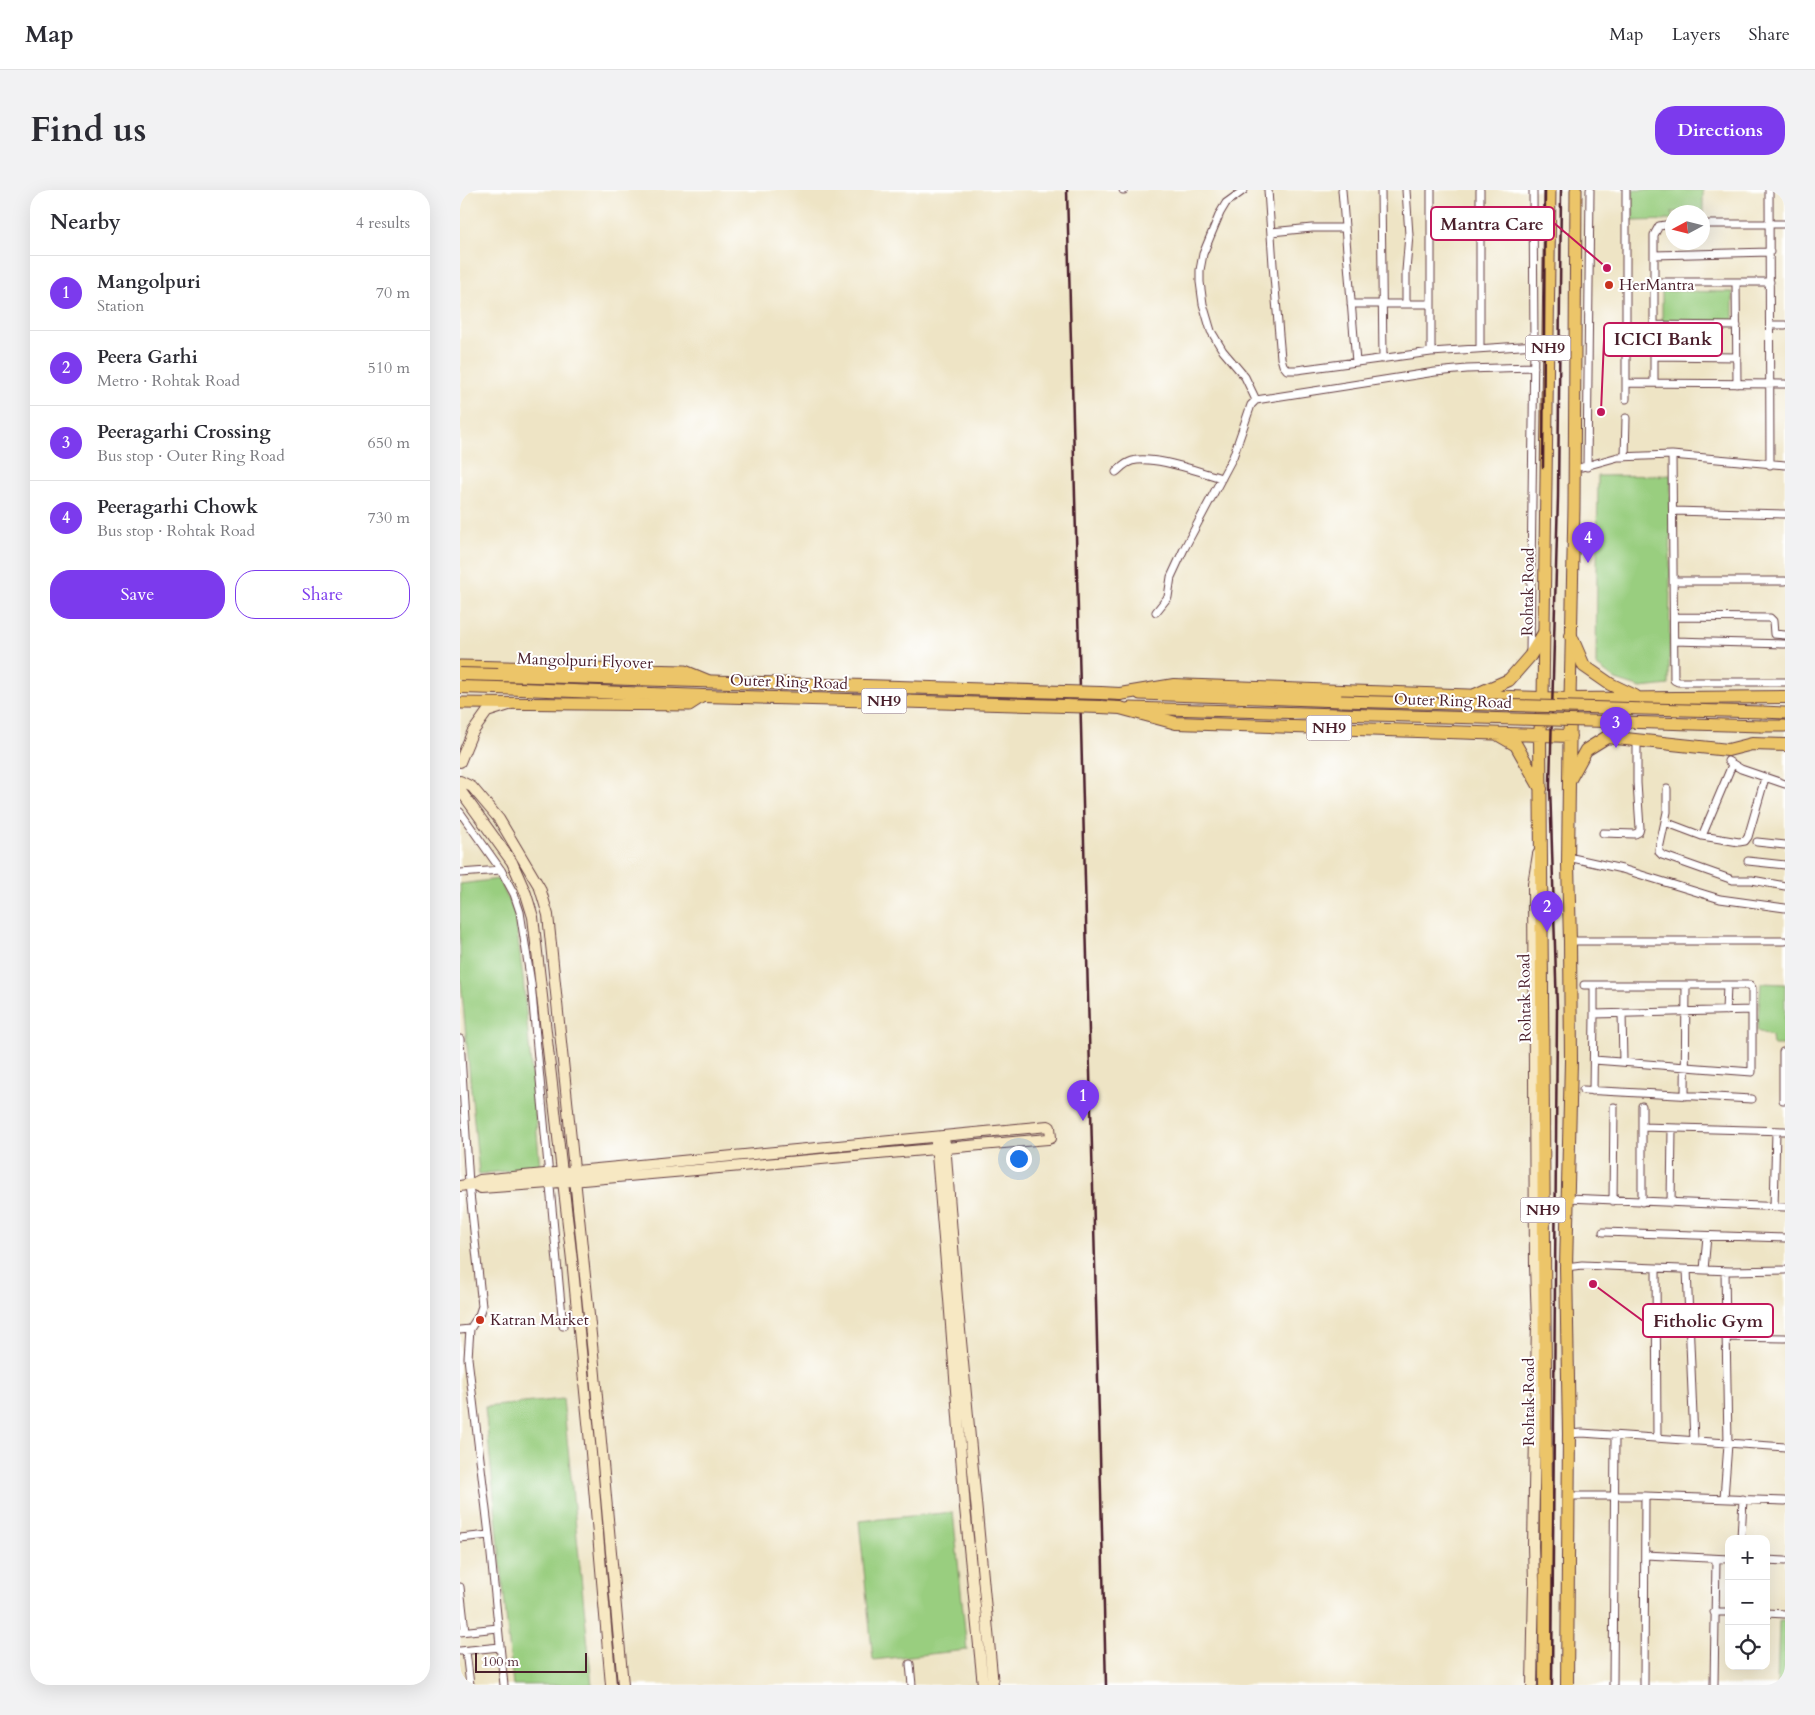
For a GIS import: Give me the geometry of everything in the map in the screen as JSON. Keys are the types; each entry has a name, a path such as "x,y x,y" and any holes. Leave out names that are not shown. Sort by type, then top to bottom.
{"highway":[{"path":"1473,696 1509,680 1530,656 1544,632"},
{"path":"1571,636 1584,666 1610,684 1640,698"},
{"name":"Mangolpuri Flyover","path":"460,674 710,681"},
{"name":"Outer Ring Road","path":"710,681 1120,694 1174,685 1570,699 1785,697"},
{"name":"Mangolpuri Flyover","path":"460,687 703,696"},
{"name":"Outer Ring Road","path":"703,696 1101,707 1120,708 1176,723 1570,736"},
{"path":"1455,732 1456,696"},
{"name":"Rohtak Road","path":"1543,698 1540,736 1540,848 1546,1500 1545,1685"},
{"name":"NH9","path":"1567,1685 1575,1496 1570,1434 1566,1267 1570,1061 1568,781 1570,699"},
{"path":"1497,734 1516,745 1541,789"},
{"path":"1568,781 1586,750 1607,737 1728,750 1752,744 1785,745"},
{"path":"1533,1508 1546,1500"}],"main road":[{"name":"Rohtak Road","path":"1543,698 1550,190"},
{"name":"NH9","path":"1570,699 1576,190"},
{"path":"460,666 685,671 710,681"},
{"path":"496,667 487,671 483,677 481,683 482,690 496,701 510,704"},
{"name":"Outer Ring Road","path":"1120,694 1785,713"},
{"name":"Outer Ring Road","path":"460,703 689,705 703,696"},
{"name":"Outer Ring Road","path":"1120,708 1785,726"}],"street":[{"path":"1244,190 1226,203 1220,212 1203,254 1200,282 1203,304 1211,331 1223,351 1245,377 1256,400"},
{"path":"1268,190 1283,365 1287,370 1431,352 1534,345"},
{"path":"1342,190 1356,362"},
{"path":"1381,190 1383,359"},
{"path":"1406,190 1409,235 1406,304"},
{"path":"1431,190 1431,352"},
{"path":"1480,190 1480,348"},
{"path":"1530,656 1533,494 1534,190"},
{"path":"1587,467 1590,190"},
{"path":"1626,190 1626,399"},
{"path":"1769,190 1770,464"},
{"path":"1654,384 1654,235 1658,226 1665,224"},
{"path":"1710,224 1785,224"},
{"path":"1271,232 1312,228 1346,228"},
{"path":"1654,255 1770,252"},
{"path":"1654,282 1770,282"},
{"path":"1736,282 1737,384"},
{"path":"1352,304 1431,304"},
{"path":"1655,325 1737,326"},
{"path":"1770,325 1785,325"},
{"path":"1654,356 1737,356"},
{"path":"1156,612 1168,597 1171,577 1233,457 1251,405 1256,400 1435,372 1534,367"},
{"path":"1626,384 1785,384"},
{"path":"1625,457 1626,418"},
{"path":"1574,467 1587,467 1618,457 1672,456 1785,465"},
{"path":"1672,456 1674,678 1676,682 1785,682"},
{"path":"1116,472 1132,461 1144,460 1160,461 1222,478"},
{"path":"1533,494 1546,494"},
{"path":"1672,511 1785,514"},
{"path":"1674,581 1785,581"},
{"path":"1674,617 1770,618 1773,622 1774,634 1785,636"},
{"path":"1674,641 1785,644"},
{"path":"460,762 472,733 488,712 510,704"},
{"path":"1602,833 1635,834 1639,832 1637,740"},
{"path":"1702,836 1730,763 1765,778 1785,784"},
{"path":"1665,822 1702,836 1739,842 1745,841 1748,837 1765,778"},
{"path":"460,781 472,787 499,820 540,888 548,915 594,1364 623,1685"},
{"path":"1667,789 1665,822 1659,849 1662,855 1733,880 1752,880 1785,886"},
{"path":"460,790 512,862 526,894 533,917 563,1177 591,1453 611,1685"},
{"path":"460,812 502,870 514,894 520,912 531,984 563,1326"},
{"path":"1757,842 1785,845"},
{"path":"1532,1685 1537,1321 1532,884 1540,848"},
{"path":"1568,857 1622,869 1720,899 1785,908"},
{"path":"1748,861 1785,865"},
{"path":"460,873 502,870"},
{"path":"1570,941 1785,940"},
{"path":"1584,985 1752,986 1752,1072 1594,1060"},
{"path":"1593,1091 1594,985"},
{"path":"1726,1011 1727,985"},
{"path":"1685,1096 1686,986"},
{"path":"1594,1014 1752,1010"},
{"path":"1622,1013 1623,1062"},
{"path":"460,1039 467,1185 482,1306 479,1315 470,1329 468,1358 504,1685"},
{"path":"1785,1052 1783,1052 1783,1100 1785,1100"},
{"path":"1583,1090 1752,1099"},
{"path":"1642,1106 1642,1202"},
{"path":"1613,1201 1614,1107"},
{"path":"467,1185 480,1180 548,1179 1048,1139 1052,1135 1048,1126 575,1176"},
{"path":"1642,1127 1785,1131"},
{"path":"1671,1203 1672,1128"},
{"path":"1774,1207 1776,1131"},
{"path":"940,1137 949,1298 965,1508 983,1685"},
{"path":"940,1148 959,1318 993,1685"},
{"path":"1567,1198 1785,1207"},
{"path":"1603,1232 1785,1238"},
{"path":"1704,1270 1707,1236"},
{"path":"1566,1267 1582,1265 1725,1271 1785,1270"},
{"path":"1656,1268 1657,1439"},
{"path":"1687,1269 1694,1442"},
{"path":"1724,1498 1728,1444 1725,1271"},
{"path":"460,1330 470,1329"},
{"path":"1725,1337 1785,1338"},
{"path":"1570,1434 1785,1447"},
{"path":"1613,1685 1615,1436"},
{"path":"1575,1496 1646,1496 1785,1501"},
{"path":"1644,1685 1646,1496"},
{"path":"1741,1535 1743,1499"},
{"path":"460,1538 488,1535"},
{"path":"1645,1555 1725,1559"},
{"path":"1714,1685 1716,1559"},
{"path":"1770,1560 1785,1561"},
{"path":"460,1587 462,1632 498,1628"},
{"path":"1714,1612 1725,1612"},
{"path":"1770,1613 1785,1614"},
{"path":"470,1685 463,1651 500,1648"},
{"path":"910,1664 912,1685"}],"green space":[{"path":"1633,190 1703,190 1703,205 1665,205 1665,220 1633,221"},
{"path":"1662,291 1733,292 1733,325 1662,324"},
{"path":"1671,475 1669,685 1641,688 1616,680 1596,665 1598,476"},
{"path":"499,879 515,914 523,978 540,1167 479,1174 460,972 460,884"},
{"path":"1761,983 1785,984 1785,1045 1773,1045 1772,1036 1757,1031"},
{"path":"563,1399 592,1685 513,1685 485,1407"},
{"path":"953,1512 967,1650 873,1660 859,1521"},
{"path":"1779,1621 1785,1621 1785,1685 1777,1685"}],"railway":[{"path":"1067,190 1106,1685"},
{"path":"1543,467 1545,190"},
{"path":"1552,1685 1557,1010 1550,785 1558,497 1561,190"}],"place":[{"name":"Mantra Care","path":"1607,268"},
{"name":"HerMantra","path":"1609,285"},
{"name":"ICICI Bank","path":"1601,412"},
{"name":"Peeragarhi Chowk","path":"1588,563"},
{"name":"Peeragarhi Crossing","path":"1616,748"},
{"name":"Peera Garhi","path":"1547,932"},
{"name":"Mangolpuri","path":"1083,1121"},
{"name":"Fitholic Gym","path":"1593,1284"},
{"name":"Katran Market","path":"480,1320"}]}
